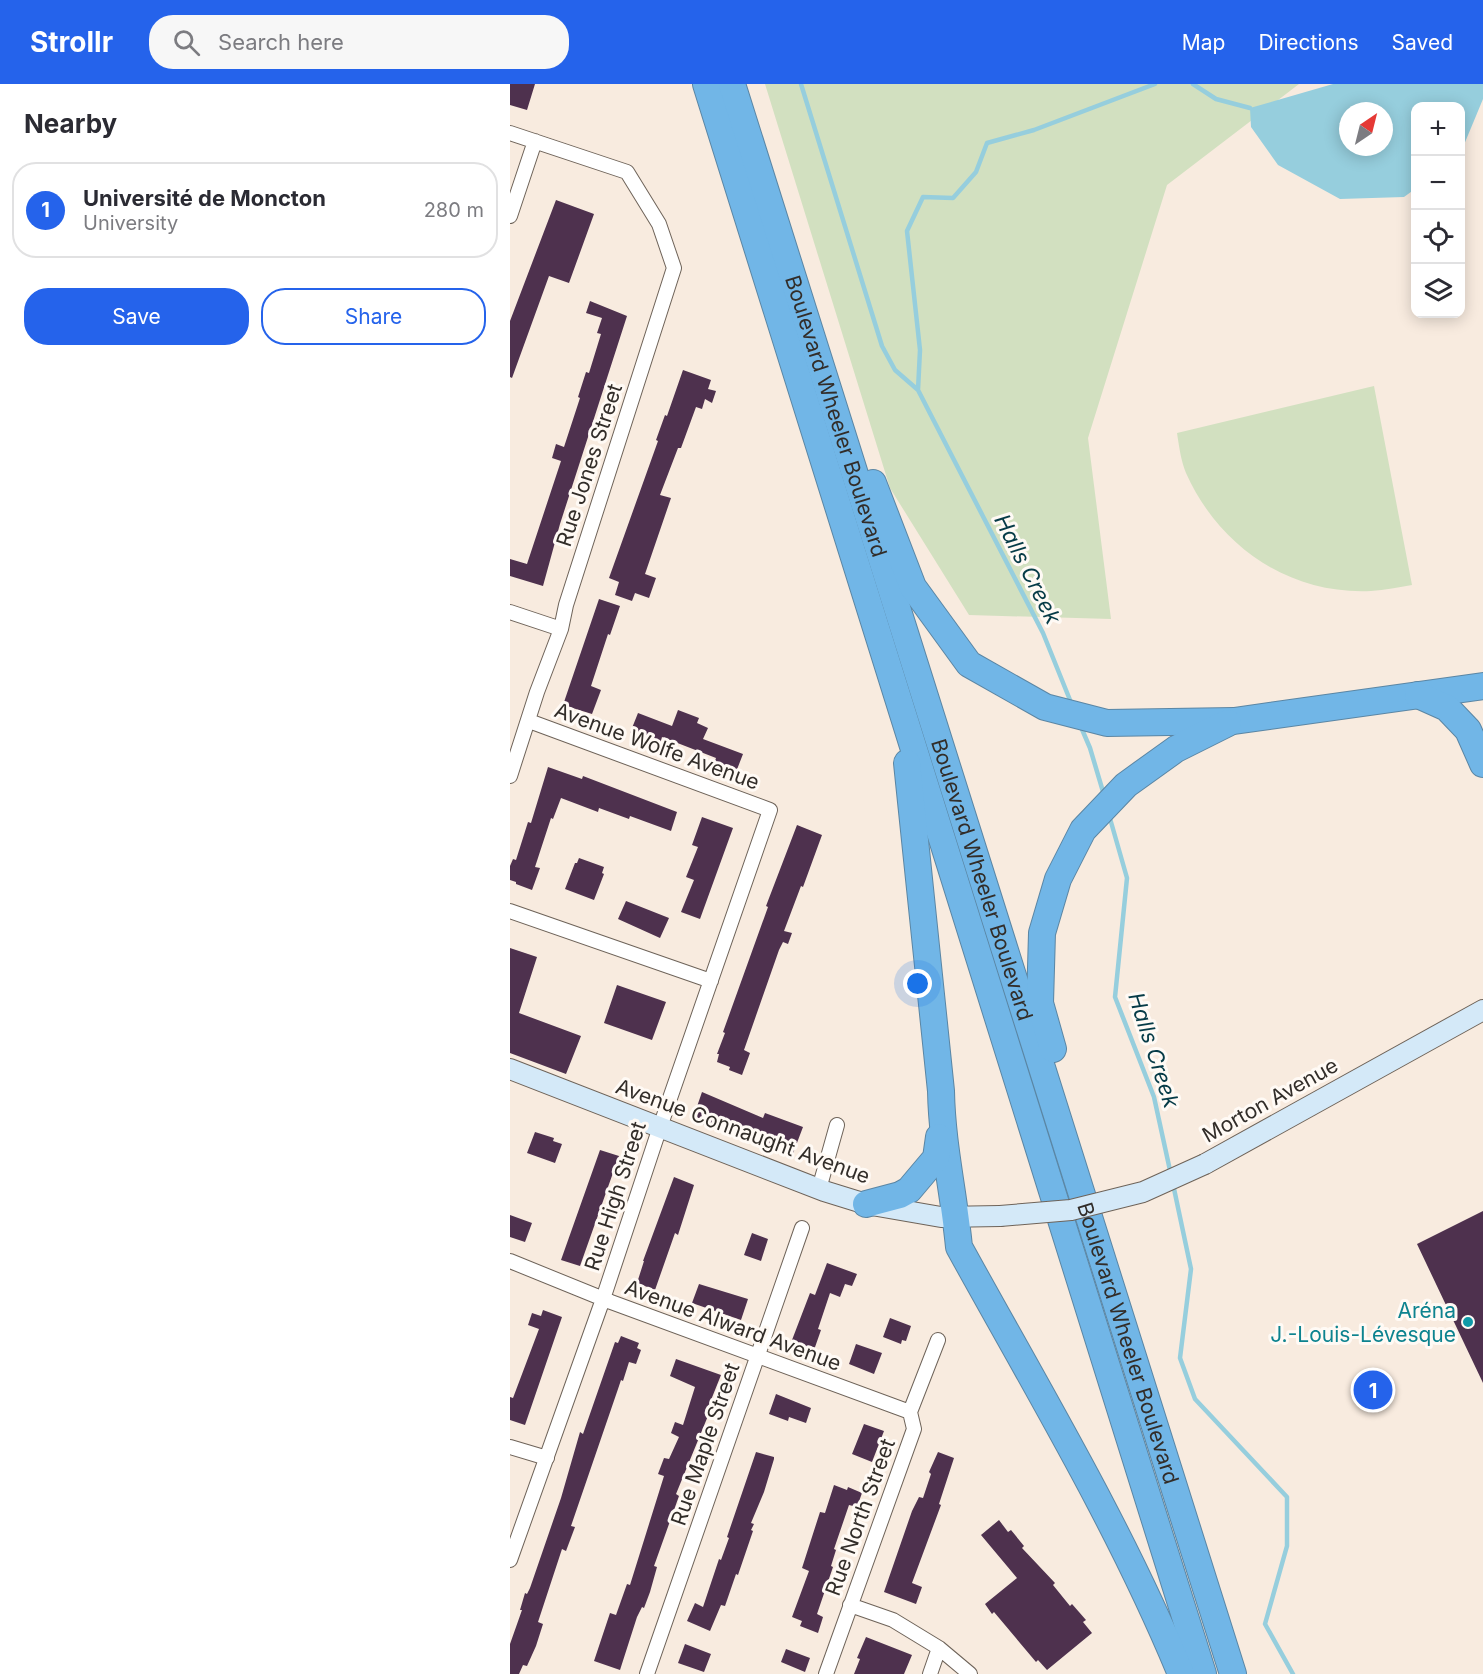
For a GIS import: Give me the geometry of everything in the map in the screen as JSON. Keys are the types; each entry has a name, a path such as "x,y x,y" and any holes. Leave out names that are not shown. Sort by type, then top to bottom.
{"highway":[{"name":"Boulevard Wheeler Boulevard","path":"706,84 1203,1674"},
{"name":"Boulevard Wheeler Boulevard","path":"732,84 789,271 1233,1674"},
{"path":"789,271 913,587 969,664 1045,707 1107,723 1233,721 1483,686"},
{"path":"783,326 792,387 907,764 941,1118 959,1247 1100,1503 1160,1623 1181,1674"},
{"path":"1418,695 1447,708 1468,730 1483,764"},
{"path":"1137,1371 1119,1274 1040,1004 1042,933 1058,879 1083,830 1126,785 1176,749 1233,721"},
{"path":"866,1204 900,1195 909,1190 936,1158 941,1118"}],"street":[{"path":"510,133 535,141 510,216"},
{"name":"Rue Jones Street","path":"510,776 561,629 566,605 674,268 659,224 627,172 535,141"},
{"path":"510,612 561,629"},
{"name":"Avenue Wolfe Avenue","path":"529,721 770,810"},
{"name":"Rue High Street","path":"510,1560 603,1299 660,1126 770,810"},
{"path":"510,911 711,981"},
{"name":"Morton Avenue","path":"1071,1209 1143,1192 1205,1164 1482,1010"},
{"name":"Avenue Connaught Avenue","path":"510,1069 819,1189 866,1204 956,1218 1071,1209"},
{"path":"819,1189 837,1125"},
{"name":"Rue Maple Street","path":"647,1674 802,1228"},
{"name":"Avenue Alward Avenue","path":"510,1261 758,1358 910,1412"},
{"name":"Rue North Street","path":"826,1674 914,1429 910,1412 938,1340"},
{"path":"510,1447 547,1458"},
{"path":"850,1605 893,1620 939,1648 970,1674"},
{"path":"930,1674 939,1648"}],"green space":[{"path":"765,84 1299,84 1167,185 1088,438 1111,619 969,615 890,488"},
{"path":"1374,386 1412,585 1371,591 1341,590 1313,585 1286,575 1260,561 1238,544 1217,523 1200,499 1184,468 1177,433"}],"water":[{"path":"1333,84 1483,84 1483,99 1465,142 1465,102 1411,102 1411,192 1404,197 1340,199 1278,165 1251,127 1250,108"}],"building":[{"path":"510,84 535,84 527,110 510,105"},
{"path":"556,200 594,214 569,283 549,276 512,378 510,377 510,321"},
{"path":"590,301 627,316 560,524 543,586 510,576 510,559 527,564 561,461 552,458 556,444 564,447 586,372 589,373 601,334 597,333 602,318 586,313"},
{"path":"683,370 711,380 708,389 716,391 712,403 705,399 702,409 696,407 660,495 671,498 645,574 656,578 649,598 635,593 632,601 615,595 619,582 609,578 658,441 656,440"},
{"path":"599,599 620,606 591,686 601,690 592,714 563,705"},
{"path":"678,710 699,718 697,723 708,728 703,739 743,754 736,772 714,764 716,758 662,737 660,744 630,733 638,713 672,726"},
{"path":"548,767 582,779 583,776 677,812 671,831 630,816 629,819 599,808 598,812 561,798 553,819 551,818 535,867 540,868 532,890 516,884 510,880 510,866 513,859 516,860 528,822 531,823"},
{"path":"702,817 733,828 700,919 681,912 694,880 686,877 698,847 692,845"},
{"path":"797,825 822,835 784,931 792,933 788,944 783,942 779,950 744,1050 750,1053 742,1075 717,1062 719,1054 717,1054 768,907 766,906"},
{"path":"579,858 604,867 602,873 604,874 594,900 565,889"},
{"path":"626,901 669,918 660,938 618,919"},
{"path":"510,948 537,957 519,1013 581,1036 566,1074 510,1053"},
{"path":"617,985 666,1002 652,1040 604,1023"},
{"path":"702,1092 763,1118 765,1113 803,1127 792,1156 692,1121"},
{"path":"535,1132 554,1138 553,1141 562,1144 555,1163 527,1153"},
{"path":"600,1150 619,1156 580,1266 561,1260"},
{"path":"674,1177 694,1185 678,1235 675,1233 655,1290 637,1283"},
{"name":"Aréna J.-Louis-Lévesque","path":"1483,1211 1483,1383 1417,1244"},
{"path":"510,1215 532,1223 525,1242 510,1237"},
{"path":"752,1233 768,1239 761,1261 744,1255"},
{"path":"827,1263 857,1274 852,1286 845,1284 840,1297 830,1293 818,1329 821,1330 814,1350 796,1344 797,1342 792,1340 810,1293 815,1295"},
{"path":"699,1284 748,1299 741,1320 692,1303"},
{"path":"543,1310 562,1317 525,1425 510,1420 510,1397 513,1398 539,1329 528,1325 532,1313 541,1316"},
{"path":"890,1318 911,1326 906,1341 902,1340 901,1344 883,1337"},
{"path":"621,1336 639,1343 637,1348 641,1350 636,1364 629,1362 623,1381 621,1380 571,1526 575,1527 566,1551 562,1549 538,1622 543,1624 536,1646 527,1666 523,1665 519,1674 510,1674 510,1644 522,1610 520,1610 525,1593 527,1594 530,1588 561,1498 580,1432 583,1434 615,1342 618,1343"},
{"path":"856,1344 882,1353 874,1374 849,1364"},
{"path":"676,1359 721,1375 707,1410 710,1411 676,1494 679,1496 654,1566 657,1567 650,1592 644,1608 642,1607 637,1617 620,1670 594,1661 610,1613 616,1615 627,1584 630,1585 664,1476 658,1474 664,1458 669,1459 679,1437 671,1433 675,1422 683,1425 695,1387 670,1376"},
{"path":"776,1394 811,1408 806,1423 789,1417 788,1421 769,1414"},
{"path":"864,1424 884,1431 872,1462 852,1454"},
{"path":"756,1452 774,1457 774,1459 751,1523 754,1524 751,1530 753,1531 738,1575 736,1574 725,1606 721,1605 710,1631 687,1621 695,1603 703,1607 719,1559 721,1560 729,1538 727,1537"},
{"path":"938,1452 954,1458 939,1504 941,1505 912,1583 922,1587 916,1604 884,1592 912,1511 919,1497 923,1498 931,1474 929,1472"},
{"path":"834,1485 847,1490 848,1487 862,1493 857,1507 849,1505 834,1549 836,1550 831,1566 833,1567 817,1614 823,1617 818,1633 800,1626 802,1621 792,1617 809,1571 802,1568 820,1512 825,1513"},
{"path":"999,1520 1008,1532 1011,1530 1024,1546 1022,1548 1055,1583 1053,1585 1070,1606 1072,1604 1086,1620 1083,1622 1092,1633 1047,1670 1038,1660 1036,1662 985,1604 1017,1578 981,1535"},
{"path":"866,1637 912,1655 904,1674 854,1674 860,1659 857,1658"},
{"path":"685,1644 711,1654 704,1672 678,1663"},
{"path":"786,1649 810,1658 805,1672 781,1662"}],"waterway":[{"name":"Halls Creek","path":"801,84 882,346 895,370 918,390 1043,633 1072,705"},
{"path":"918,390 920,350 907,231 923,197 953,198 976,172 987,143 1034,130 1155,84"},
{"path":"1193,84 1216,99 1250,108"},
{"name":"Halls Creek","path":"1081,727 1104,795"},
{"name":"Halls Creek","path":"1109,815 1127,878 1115,997 1154,1097 1171,1175"},
{"name":"Halls Creek","path":"1173,1184 1191,1269 1180,1358 1195,1399 1287,1497 1287,1546 1265,1624 1293,1674"}],"place":[{"name":"Aréna J.-Louis-Lévesque","path":"1468,1322"},
{"name":"Université de Moncton","path":"1373,1390"}]}
